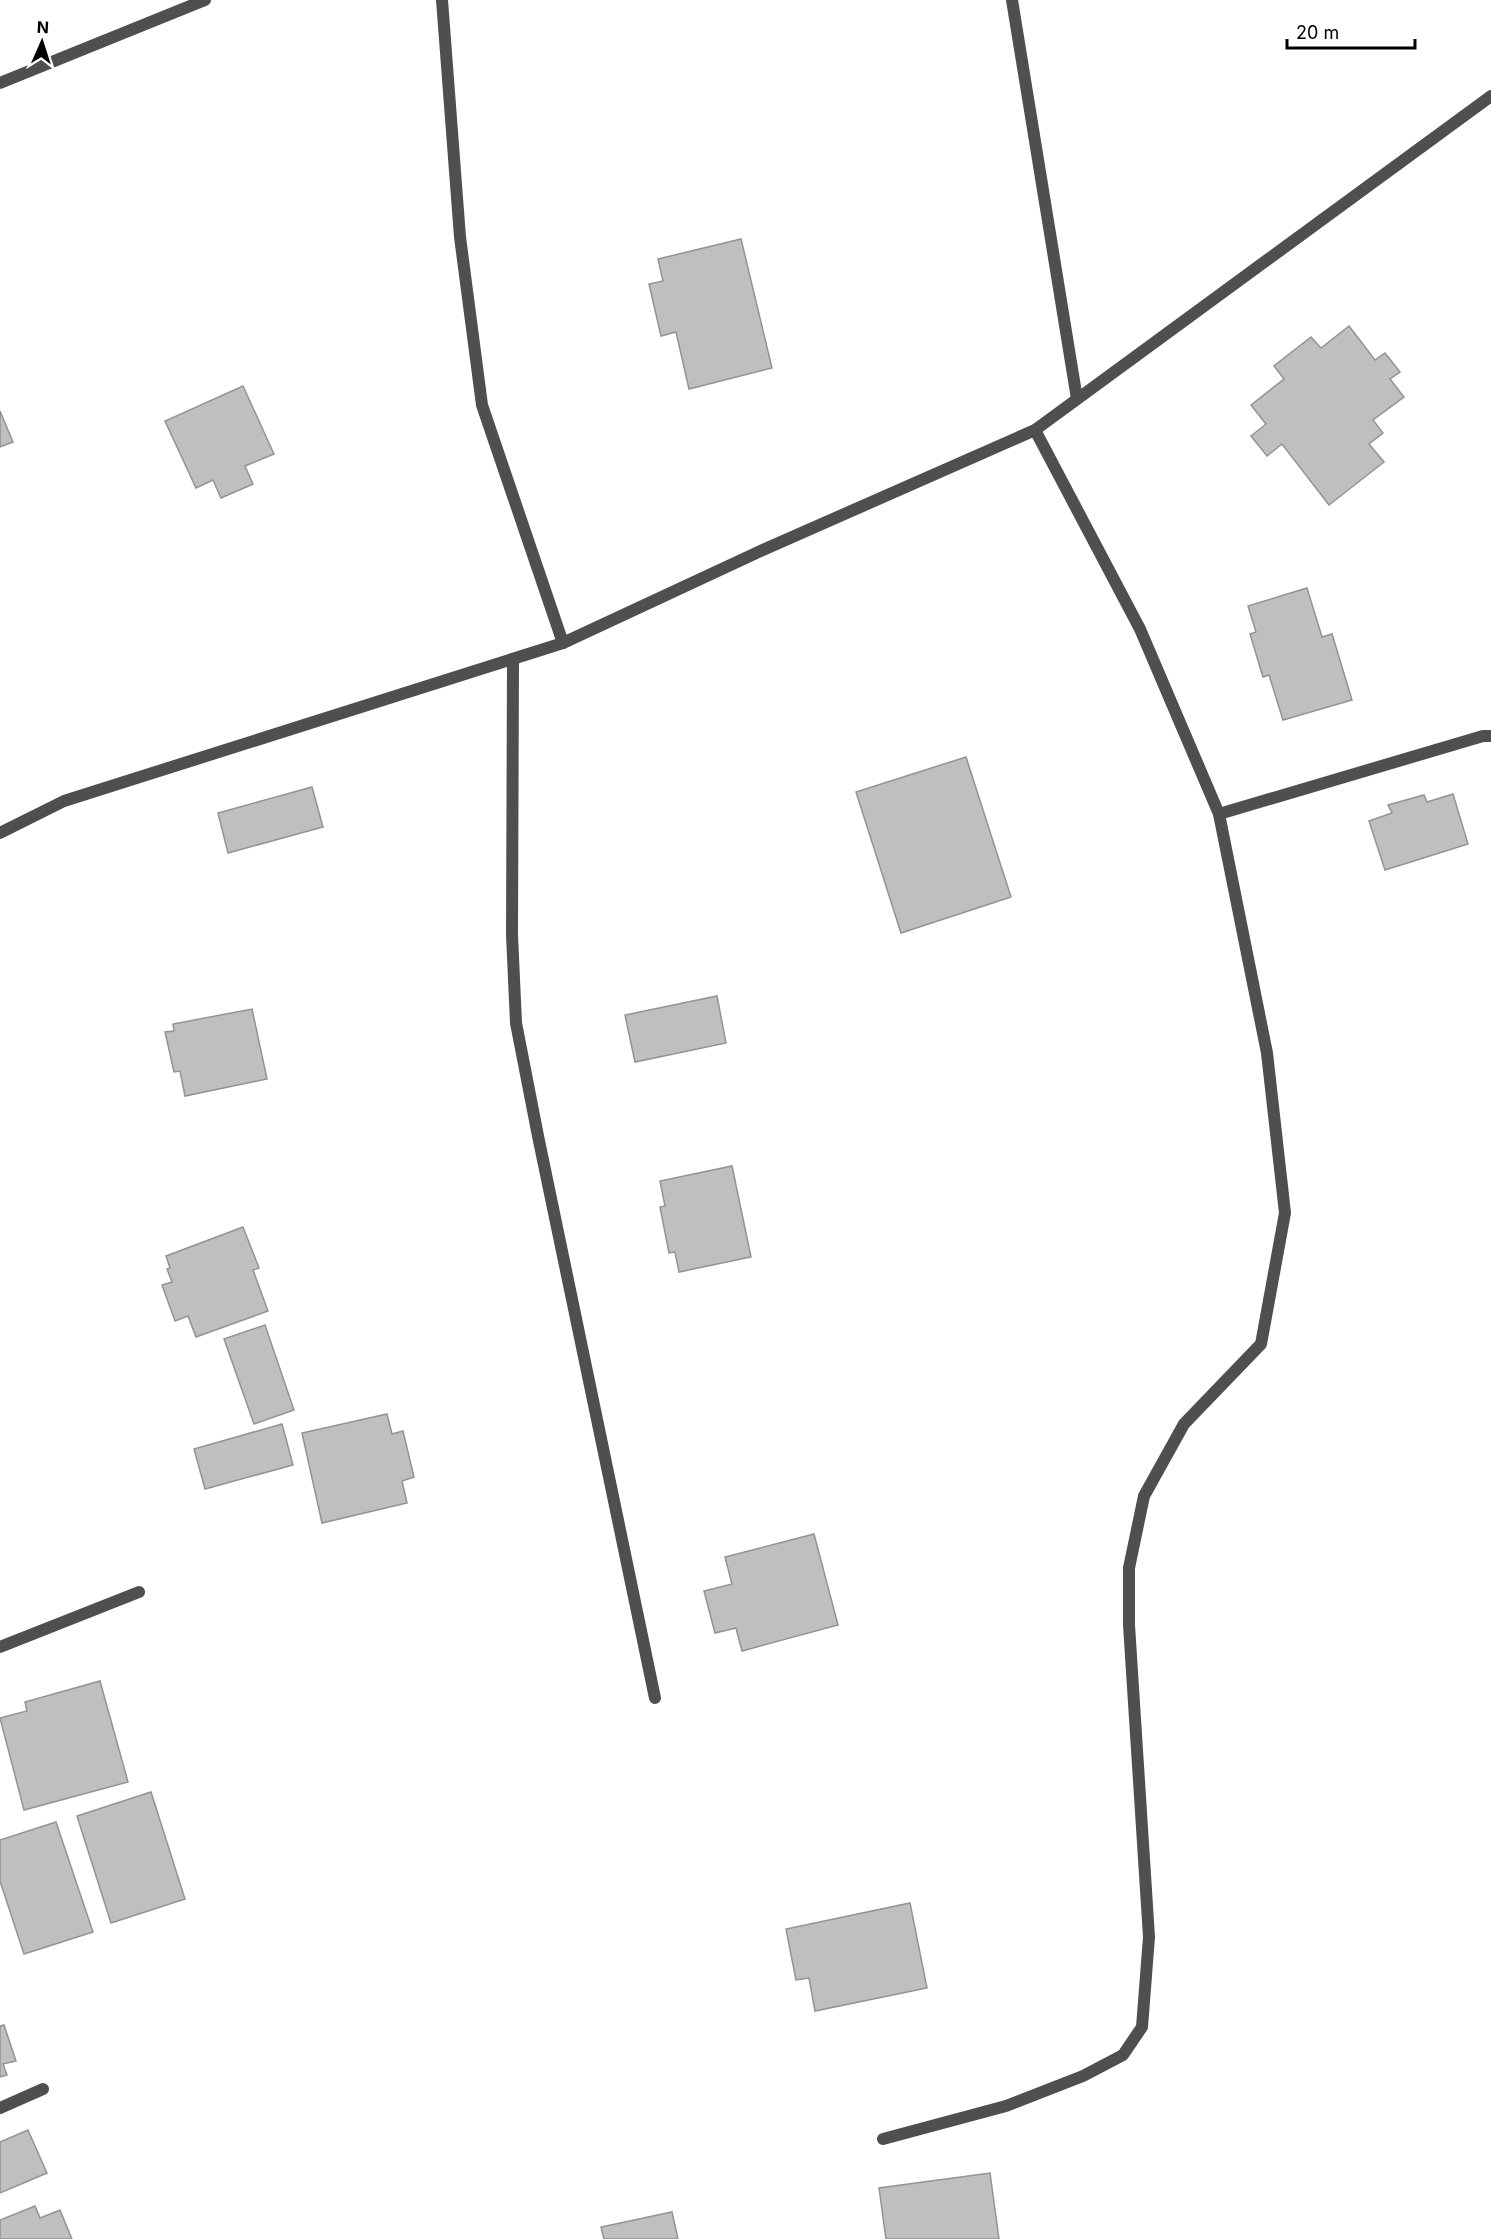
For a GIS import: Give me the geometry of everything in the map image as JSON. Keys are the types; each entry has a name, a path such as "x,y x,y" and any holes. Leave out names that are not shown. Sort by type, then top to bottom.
{"street":[{"path":"0,83 205,0"},
{"path":"442,0 460,237 482,405 563,643"},
{"path":"1012,0 1077,399"},
{"path":"0,833 64,801 563,643 765,549 1035,430 1491,96"},
{"path":"883,2139 1006,2106 1083,2076 1123,2055 1142,2027 1149,1937 1129,1625 1129,1568 1144,1496 1184,1424 1261,1344 1285,1213 1267,1053 1219,814 1140,629 1035,430"},
{"path":"513,658 512,935 516,1023 542,1160 655,1698"},
{"path":"1219,814 1483,736 1491,736"},
{"path":"0,1647 139,1592"},
{"path":"0,2108 43,2089"}],"building":[{"path":"741,239 772,368 689,389 676,332 661,336 649,284 663,281 658,259"},
{"path":"1349,326 1375,360 1385,353 1400,372 1390,379 1404,397 1373,420 1383,433 1369,444 1384,462 1329,505 1282,444 1267,456 1251,436 1266,424 1251,405 1284,379 1274,366 1311,337 1321,348"},
{"path":"243,386 274,454 245,466 253,484 221,498 213,480 196,488 165,421"},
{"path":"0,411 13,442 0,447"},
{"path":"1307,588 1322,637 1332,634 1352,700 1283,720 1269,675 1263,677 1250,634 1256,632 1248,606"},
{"path":"966,757 1011,897 901,933 856,792"},
{"path":"312,787 323,827 228,853 218,813"},
{"path":"1453,794 1468,844 1385,870 1369,821 1392,813 1388,805 1424,795 1427,802"},
{"path":"717,996 726,1043 635,1062 625,1015"},
{"path":"252,1009 267,1079 185,1096 180,1071 174,1072 165,1032 174,1031 173,1024"},
{"path":"732,1166 751,1257 679,1272 675,1252 669,1253 660,1207 665,1206 660,1181"},
{"path":"243,1227 259,1268 253,1270 268,1311 196,1337 188,1316 175,1321 162,1285 172,1282 167,1269 170,1268 166,1256"},
{"path":"265,1325 294,1410 254,1424 224,1339"},
{"path":"387,1414 392,1434 403,1431 414,1477 402,1481 407,1503 322,1523 302,1433"},
{"path":"282,1424 293,1465 205,1489 194,1449"},
{"path":"814,1534 838,1625 742,1651 736,1628 715,1633 704,1591 732,1584 725,1557"},
{"path":"100,1681 128,1782 24,1810 0,1718 27,1711 25,1702"},
{"path":"151,1792 185,1899 111,1923 77,1816"},
{"path":"56,1822 93,1932 24,1954 0,1881 0,1840"},
{"path":"910,1903 927,1988 815,2011 809,1978 796,1980 786,1929"},
{"path":"4,2025 16,2061 3,2064 7,2075 0,2077 0,2026"},
{"path":"28,2130 47,2173 0,2193 0,2142"},
{"path":"990,2173 999,2239 886,2239 879,2188"},
{"path":"35,2206 40,2218 60,2210 72,2239 0,2239 0,2220"},
{"path":"672,2212 678,2239 604,2239 601,2227"}]}
